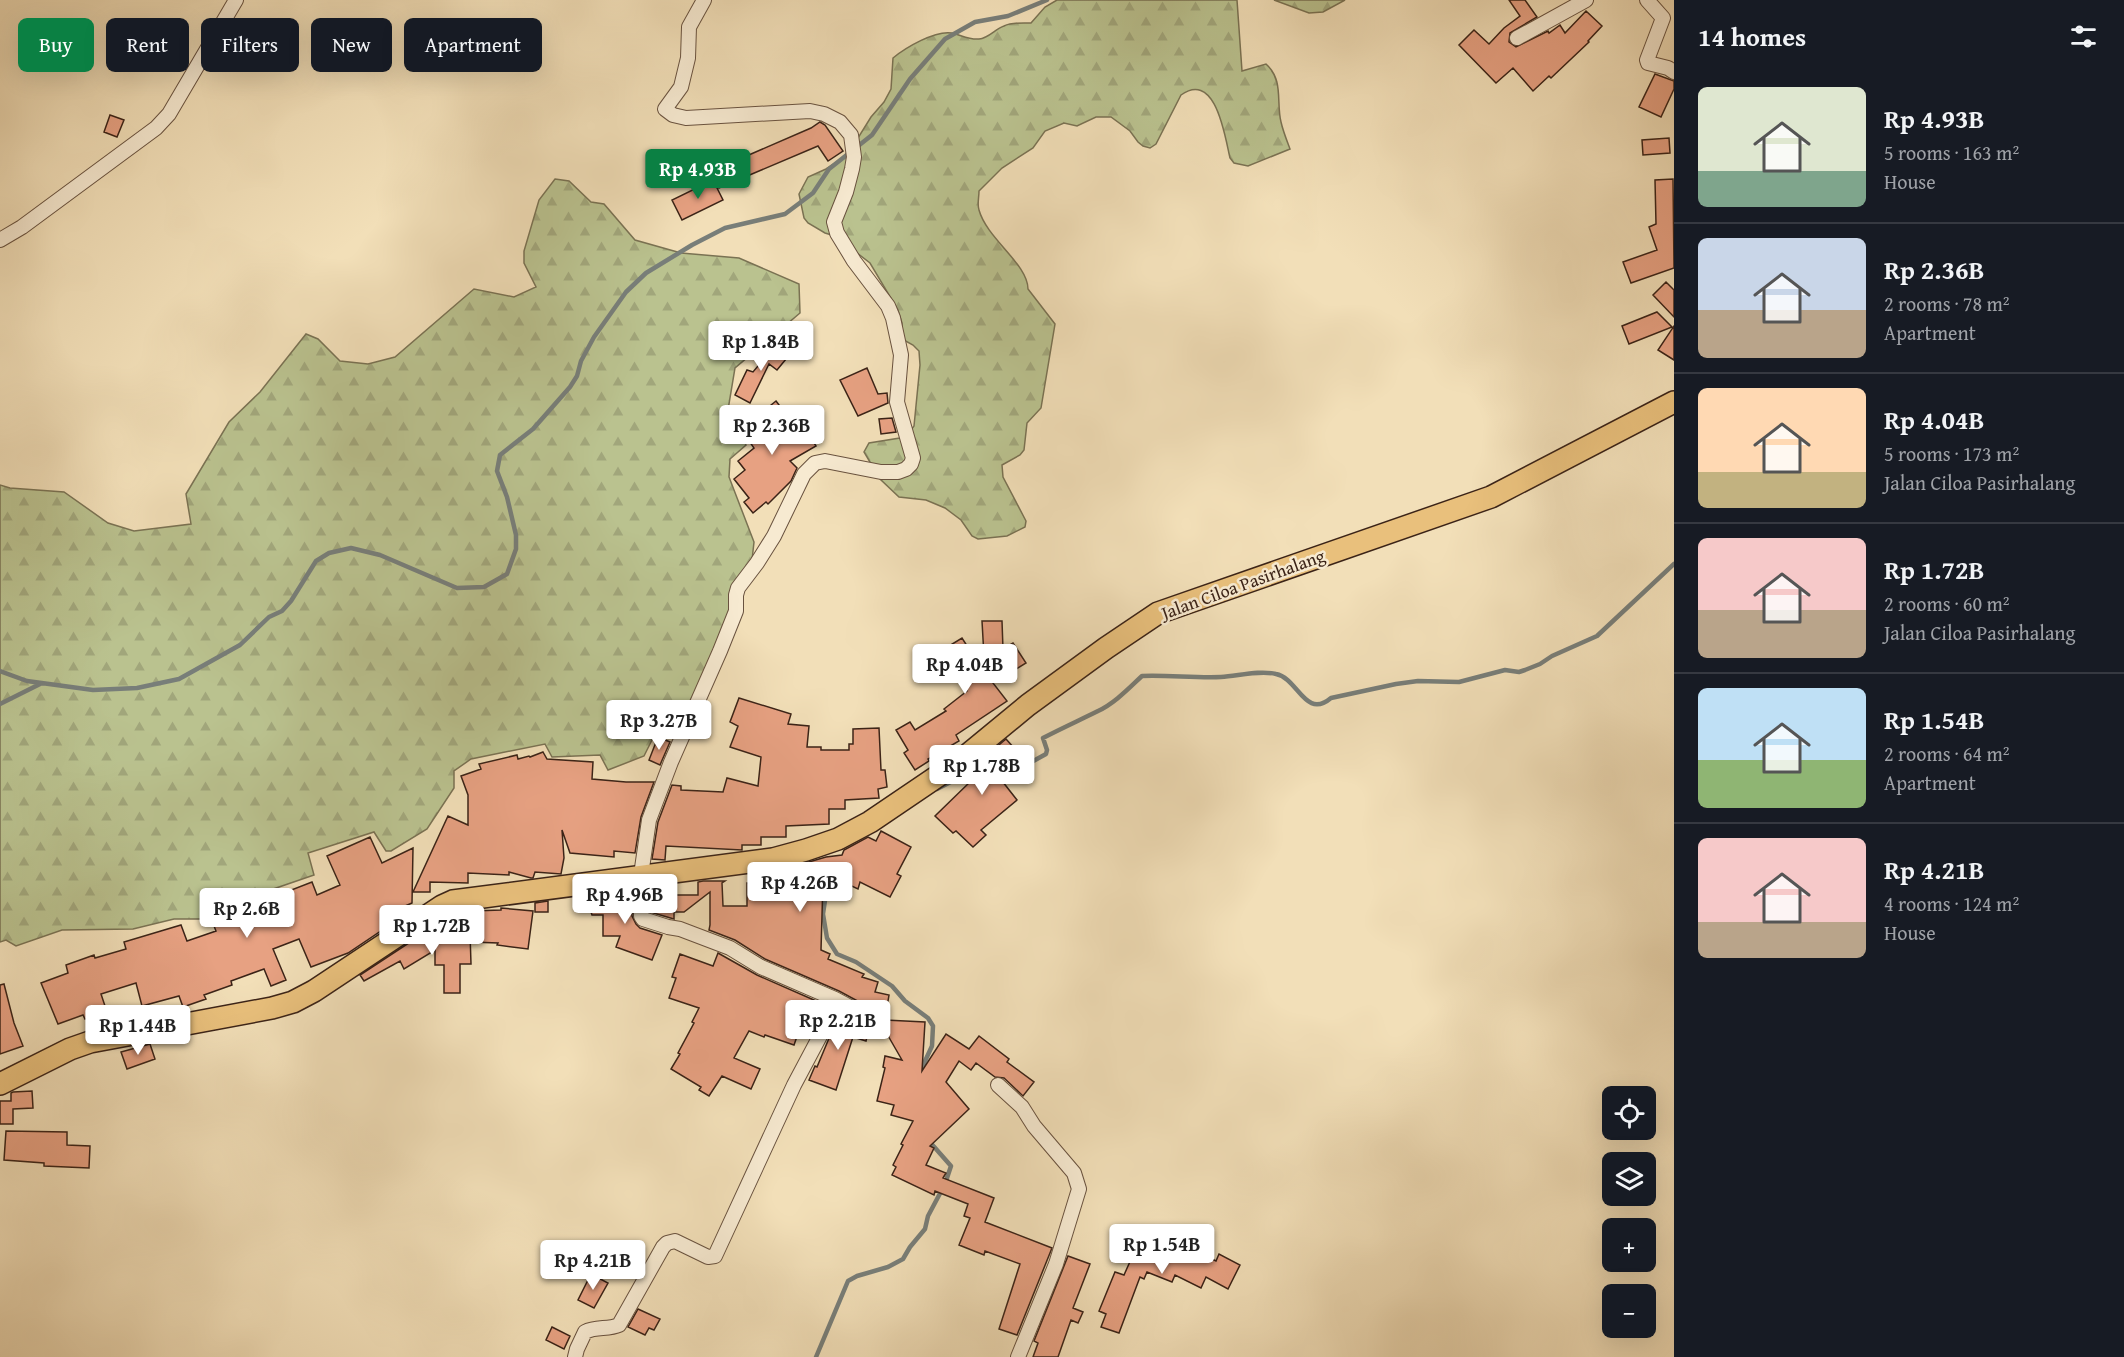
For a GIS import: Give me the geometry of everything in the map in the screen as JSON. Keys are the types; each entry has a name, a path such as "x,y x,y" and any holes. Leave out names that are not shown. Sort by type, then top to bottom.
{"main road":[{"name":"Jalan Ciloa Pasirhalang","path":"0,1084 90,1042 272,1008 293,1002 314,991 453,901 773,859 838,839 870,822 960,761 1036,699 1158,613 1491,497 1674,402"}],"street":[{"path":"0,240 22,227 156,128 169,114 236,0"},
{"path":"704,0 689,27 688,58 681,87 665,109 673,116 686,118 810,111 824,114 840,122 851,135 854,157 852,169 834,222 837,233 854,261 888,306 901,355 897,402 913,458 906,469 898,472 881,472 825,461 815,464 804,474 774,536 738,588 736,611 671,762 649,820 641,875 641,916 643,919 680,929 730,948 769,971 835,999 876,1021"},
{"path":"1517,38 1586,0"},
{"path":"1647,0 1663,18 1647,60 1648,63 1668,68 1674,72"},
{"path":"575,1357 585,1332 598,1328 614,1328 619,1324 663,1247 668,1243 675,1241 708,1257 715,1256 794,1085 820,1036 835,999"},
{"path":"998,1085 1022,1107 1034,1126 1074,1173 1079,1189 1056,1264 1018,1357"}],"green space":[{"path":"1057,0 1237,0 1242,71 1266,64 1272,70 1277,84 1281,122 1290,149 1248,166 1234,163 1230,158 1222,122 1211,98 1203,91 1193,90 1181,95 1156,144 1150,148 1143,146 1130,131 1111,117 1096,117 1077,126 1064,123 1045,131 1033,148 1002,168 979,191 978,208 983,221 1015,261 1026,280 1028,289 1055,324 1041,408 1027,423 1024,450 1020,455 1002,465 1003,477 1026,521 1025,527 1007,536 978,539 972,536 961,520 945,508 926,500 899,497 880,479 864,452 869,443 906,437 914,426 920,365 919,351 902,339 902,323 898,310 870,263 835,236 808,223 804,218 799,194 808,177 846,156 848,145 858,138 891,89 893,58 898,54 937,34 952,33 979,39 1007,25 1031,23 1045,7"},
{"path":"1274,0 1345,0 1323,12 1309,13"},
{"path":"555,179 569,181 591,202 604,204 635,240 681,253 739,258 799,284 800,313 735,368 728,410 746,445 730,459 729,477 754,542 752,560 729,618 690,704 677,704 659,726 644,756 608,770 600,755 552,757 545,744 471,759 454,771 454,788 427,829 391,851 386,851 374,832 308,853 314,875 224,906 205,919 174,919 133,929 62,930 16,946 6,940 0,942 0,485 10,488 64,492 108,523 134,531 191,524 186,494 229,422 260,392 306,334 318,339 340,361 368,364 395,357 474,289 514,297 536,287 524,263 524,251 539,200"}],"building":[{"path":"1509,0 1525,0 1537,17 1510,33 1509,42 1516,47 1548,31 1549,33 1560,25 1565,33 1586,11 1602,26 1589,42 1551,78 1549,76 1533,91 1513,68 1496,83 1459,45 1474,30 1489,44 1504,28 1520,16"},
{"path":"1655,74 1674,81 1674,89 1661,117 1639,107"},
{"path":"110,115 124,120 117,137 104,132"},
{"path":"820,122 825,125 843,151 828,161 818,146 719,188 712,171"},
{"path":"1669,138 1670,153 1643,155 1642,140"},
{"path":"1673,179 1674,268 1631,283 1623,262 1657,250 1649,227 1656,224 1655,180"},
{"path":"713,180 723,200 682,220 672,200"},
{"path":"1666,282 1674,290 1674,317 1653,295"},
{"path":"1657,312 1672,327 1629,344 1622,326"},
{"path":"1674,326 1674,360 1658,350"},
{"path":"778,342 791,353 777,370 769,364 750,403 735,395 747,370 753,372"},
{"path":"867,368 878,394 887,393 888,403 858,416 840,380"},
{"path":"776,401 788,417 795,412 816,446 790,461 797,468 791,481 768,504 766,502 753,513 744,502 749,498 734,479 745,470 738,461 754,448 745,435 765,421 760,414"},
{"path":"892,418 896,432 881,434 879,419"},
{"path":"982,621 1002,621 1003,649 1013,643 1026,663 993,683 1007,701 956,735 959,741 928,759 929,761 915,770 904,753 908,750 896,730 910,722 915,730 946,711 944,709 967,691 964,688 967,686 944,649 962,638 985,674"},
{"path":"739,698 791,714 788,724 809,726 807,747 821,747 821,750 849,750 849,744 853,744 853,729 879,728 881,770 885,770 887,787 878,789 879,798 845,800 845,809 829,809 829,824 786,826 786,837 761,837 761,845 742,845 742,850 666,846 665,860 652,859 658,822 672,785 681,786 681,790 723,792 727,778 758,786 761,757 730,747 738,726 730,722"},
{"path":"658,737 670,742 660,765 649,760"},
{"path":"1006,739 1022,757 999,777 1017,800 981,830 986,835 973,847 935,816 973,779 967,772"},
{"path":"543,752 547,759 593,762 592,779 654,782 641,817 635,853 614,851 614,857 570,853 562,830 564,858 561,874 535,872 531,878 509,872 509,875 468,873 468,883 430,882 430,892 413,892 448,816 468,825 468,795 461,776 481,769 479,764 517,755 518,759 530,757"},
{"path":"881,831 911,847 897,874 901,876 890,897 860,882 858,889 841,881 823,881 821,950 830,954 828,959 864,974 862,977 878,982 875,992 889,995 885,1019 880,1013 839,991 765,959 735,940 709,930 710,892 684,912 674,912 674,919 650,912 650,888 668,886 668,895 698,895 698,882 703,881 725,881 722,883 723,906 747,906 747,883 768,884 768,873 788,873 788,868 826,857 842,855 844,850 868,837 876,841"},
{"path":"370,837 382,863 413,848 412,903 403,907 406,914 348,953 311,967 299,939 273,949 286,980 271,986 264,969 231,981 232,985 204,995 206,999 183,1007 179,996 142,1006 136,983 101,994 107,1012 85,1019 83,1015 58,1024 41,983 68,973 66,965 94,955 95,958 126,949 124,942 181,925 187,941 216,931 214,926 242,915 240,910 312,882 317,895 340,885 327,856"},
{"path":"632,890 632,916 636,924 640,928 662,935 652,960 616,947 620,936 603,936 603,915 592,915 587,900 602,900 602,894 628,893"},
{"path":"548,901 548,912 535,912 535,903"},
{"path":"501,908 533,911 528,949 497,945 498,943 471,942 472,911 501,910"},
{"path":"430,929 433,934 470,933 471,964 460,964 460,993 444,993 444,965 435,965 435,950 404,969 400,961 364,981 360,975"},
{"path":"718,953 757,975 823,1004 813,1030 801,1025 794,1045 749,1031 734,1058 760,1069 751,1089 722,1076 709,1096 699,1090 701,1087 671,1069 680,1054 678,1053 694,1023 692,1022 699,1008 669,998 676,978 672,977 680,954 713,966"},
{"path":"4,984 14,1023 23,1046 0,1054 0,985"},
{"path":"840,1012 869,1028 866,1041 853,1037 836,1090 809,1080 815,1066 817,1067"},
{"path":"885,1020 925,1022 922,1071 946,1034 969,1049 979,1036 1009,1059 1007,1062 1034,1082 1023,1096 1004,1078 995,1077 976,1063 971,1070 959,1061 946,1082 969,1109 930,1146 934,1148 926,1165 946,1173 943,1178 994,1198 985,1222 1052,1248 1017,1335 999,1329 1020,1264 985,1251 984,1255 959,1245 970,1218 964,1216 968,1204 935,1191 934,1195 892,1175 896,1167 893,1165 903,1145 901,1144 913,1121 891,1115 894,1105 877,1101 885,1068 883,1067 885,1056 902,1060 883,1027"},
{"path":"150,1044 155,1059 127,1069 121,1052"},
{"path":"32,1091 33,1108 13,1109 13,1124 0,1124 0,1101 11,1101 13,1092"},
{"path":"6,1131 67,1132 67,1145 90,1146 89,1168 44,1166 44,1163 4,1160"},
{"path":"1141,1237 1160,1245 1162,1238 1216,1261 1219,1254 1240,1265 1228,1289 1206,1277 1201,1288 1175,1275 1172,1282 1147,1272 1144,1279 1140,1277 1119,1333 1101,1327 1106,1314 1099,1311 1115,1272 1124,1275"},
{"path":"1068,1256 1090,1264 1073,1308 1083,1312 1078,1323 1071,1320 1058,1357 1033,1357 1038,1343 1034,1341"},
{"path":"591,1274 608,1283 594,1308 578,1300"},
{"path":"638,1309 660,1319 654,1330 649,1328 645,1335 628,1327"},
{"path":"552,1327 570,1336 564,1349 546,1340"}],"waterway":[{"path":"0,671 27,681 93,690 137,688 179,679 240,645 269,617 282,611 291,601 316,561 329,553 351,548 380,555 457,588 484,587 507,574 516,549 516,535 507,497 497,471 500,455 533,429 570,387 594,337 626,292 646,273 725,228 785,214 813,193 829,169 872,135 910,79 945,39 975,22 1008,16 1047,0"},
{"path":"998,770 1008,775 1046,754 1043,738 1104,708 1142,676 1211,677 1256,673 1276,674 1284,677 1302,696 1315,704 1331,698 1396,684 1418,681 1459,682 1505,670 1519,672 1597,636 1674,564"},
{"path":"0,704 40,684"},
{"path":"937,789 964,775"},
{"path":"833,875 833,881 827,887 823,914 827,938 837,954 856,962 892,986 905,1001 928,1018 933,1026 932,1046 920,1072"},
{"path":"816,1357 848,1281 888,1267 903,1259 925,1229 928,1216 945,1184 951,1166 929,1141"}]}
